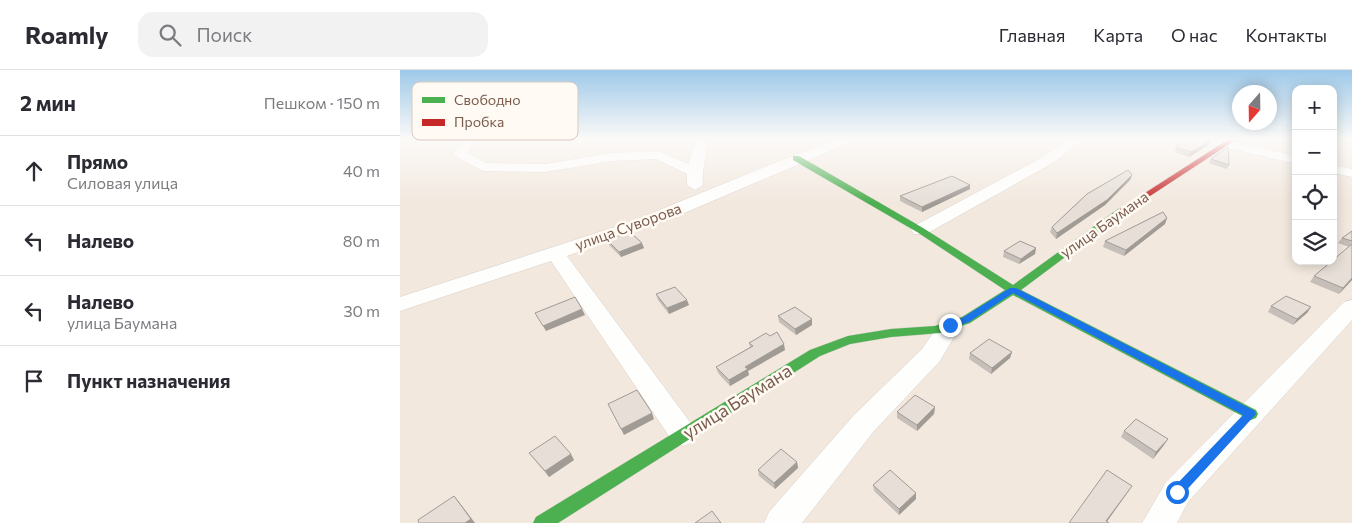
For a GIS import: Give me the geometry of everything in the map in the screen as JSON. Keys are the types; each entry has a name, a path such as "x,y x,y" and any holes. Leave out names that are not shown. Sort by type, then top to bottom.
{"street":[{"path":"471,160 483,167 546,168 593,160"},
{"path":"668,160 693,171"},
{"path":"697,160 693,171 694,184 704,196"},
{"name":"улица Суворова","path":"400,304 660,216 791,160"},
{"path":"800,160 920,230 1013,290 1251,414"},
{"path":"920,230 958,207 1049,160"},
{"name":"улица Баумана","path":"542,523 815,353 848,340 891,333 936,330 966,320 1013,290 1132,203 1202,160"},
{"path":"1337,169 1352,173"},
{"path":"555,252 683,434"},
{"path":"1159,523 1177,492 1352,306"},
{"path":"781,523 864,423 932,355 950,325"}],"shaded area":[{"path":"400,160 1292,160 1292,265 1337,265 1337,160 1352,160 1352,523 400,523"}],"building":[{"path":"1214,160 1229,160 1229,165"},
{"path":"1128,170 1132,175 1107,200 1057,233 1052,227 1087,194"},
{"path":"952,176 970,185 922,207 900,196"},
{"path":"1163,212 1167,218 1126,250 1105,241"},
{"path":"1352,231 1352,241 1342,238"},
{"path":"630,232 642,243 619,252 607,240"},
{"path":"1020,241 1036,248 1021,259 1004,251"},
{"path":"1352,244 1352,278 1343,288 1314,276 1327,265 1337,265 1337,257"},
{"path":"675,287 687,300 667,308 656,294"},
{"path":"1286,296 1311,307 1297,319 1271,306"},
{"path":"575,297 582,309 543,326 535,313"},
{"path":"795,307 812,319 795,329 778,316"},
{"path":"777,332 784,344 745,367 748,369 729,380 716,367 753,346 749,343 766,333 770,336"},
{"path":"989,339 1012,352 992,368 970,353"},
{"path":"637,390 652,413 621,429 608,404"},
{"path":"915,395 935,407 917,425 897,412"},
{"path":"1136,419 1168,439 1156,452 1124,431"},
{"path":"555,436 571,454 545,471 529,453"},
{"path":"781,449 797,462 774,483 758,470"},
{"path":"890,470 916,493 899,509 873,485"},
{"path":"1107,470 1132,486 1106,521 1109,523 1069,523"},
{"path":"454,496 471,519 465,523 419,523 418,520"},
{"path":"712,511 721,523 695,523"}],"traffic: fast":[{"path":"800,160 920,230 1013,290 1251,414"},
{"path":"542,523 815,353 848,340 891,333 936,330 966,320 1013,290 1121,211"}],"traffic: jam":[{"path":"1121,211 1201,160"}],"route":[{"path":"950,325 966,320 1013,290 1251,414 1177,492"}]}
